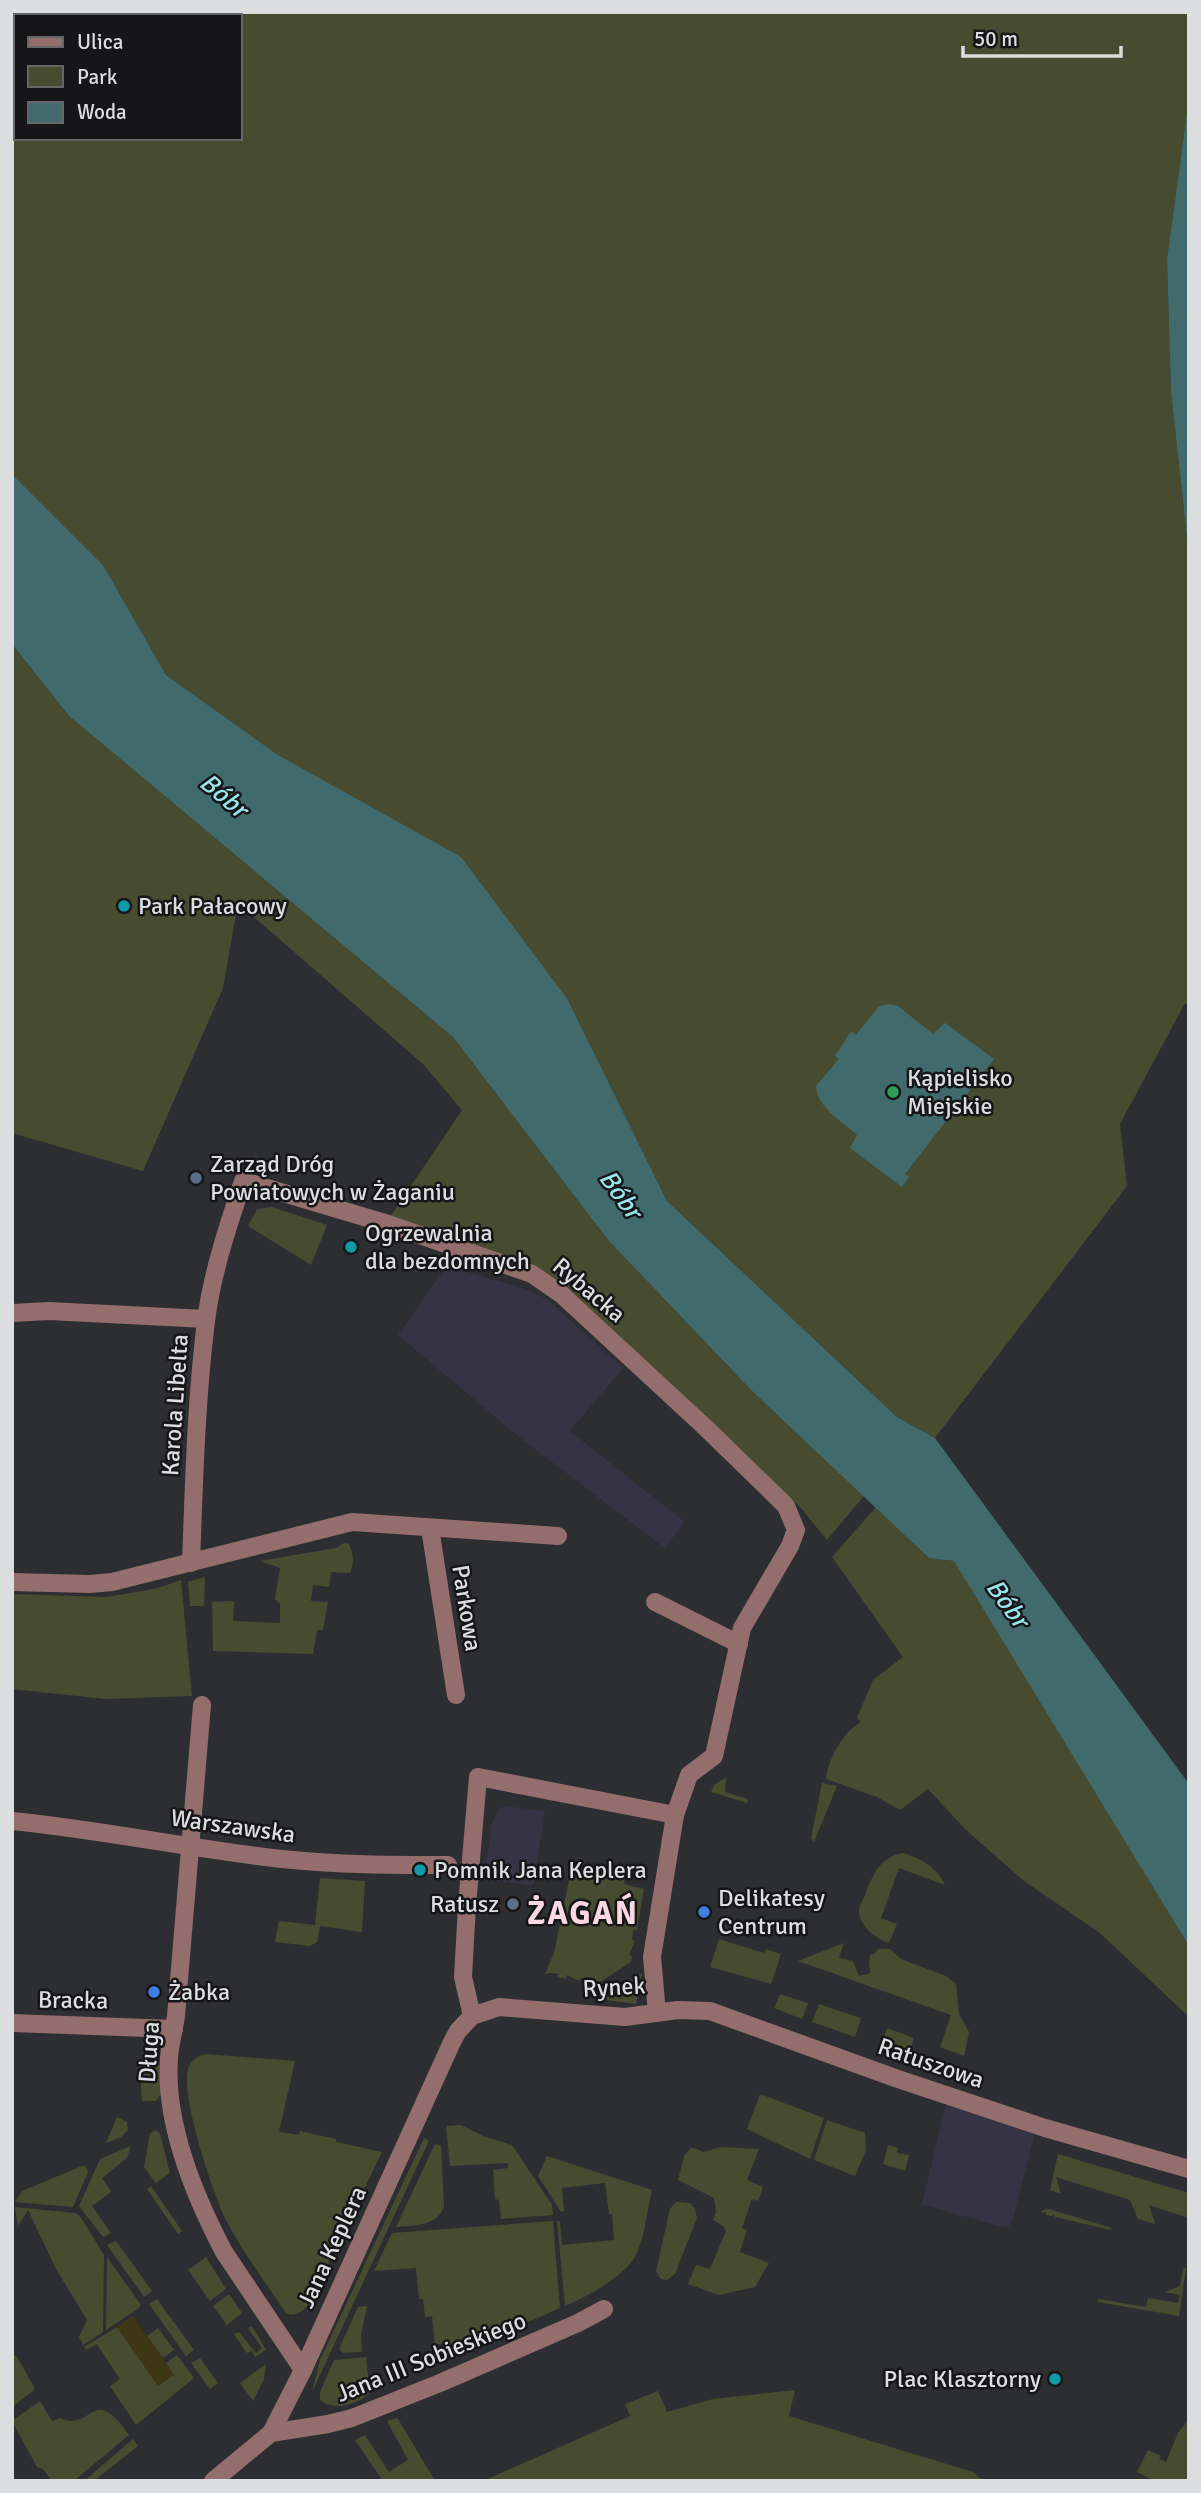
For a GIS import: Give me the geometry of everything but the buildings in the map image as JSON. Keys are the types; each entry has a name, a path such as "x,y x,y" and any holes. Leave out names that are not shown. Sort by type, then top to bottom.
{"street":[{"name":"Rybacka","path":"206,1319 223,1240 243,1181 388,1224 526,1271 561,1294 620,1347 786,1506 796,1530 790,1546"},
{"name":"Karola Libelta","path":"12,1313 49,1311 206,1319 194,1448 191,1563"},
{"path":"12,1582 111,1582 352,1522 558,1536"},
{"name":"Parkowa","path":"430,1528 456,1695"},
{"name":"Rynek","path":"472,2016 499,2007 625,2017 657,2013 652,1957 675,1815 689,1775 715,1756 742,1628 790,1546"},
{"path":"655,1602 739,1644"},
{"name":"Długa","path":"202,1705 192,1847 169,2058 171,2109 192,2186 224,2252 303,2370"},
{"path":"472,2016 463,1977 478,1777 675,1815"},
{"name":"Warszawska","path":"12,1821 318,1862 448,1865"},
{"name":"Ratuszowa","path":"657,2013 678,2010 710,2011 1045,2129 1189,2169"},
{"name":"Jana Keplera","path":"213,2481 271,2433 303,2370 452,2042 472,2016"},
{"name":"Bracka","path":"12,2023 174,2028"},
{"name":"Jana III Sobieskiego","path":"271,2433 352,2418 440,2384 604,2309"}],"shaded area":[{"path":"447,1266 523,1288 545,1298 623,1368 570,1431 685,1522 665,1548 519,1437 398,1335"},
{"path":"505,1806 545,1811 533,1886 484,1879 492,1822 499,1809"},
{"path":"946,2104 1028,2130 1034,2137 1012,2222 1008,2227 922,2204"}],"green space":[{"path":"12,12 1189,12 1189,98 1167,259 1171,392 1189,556 1189,1002 1184,1005 1120,1124 1127,1186 935,1438 897,1417 667,1201 568,1000 278,755 166,675 103,565 12,474"},
{"name":"Park Pałacowy","path":"12,644 69,716 453,1037 608,1240 752,1391 864,1496 827,1540 800,1507 571,1299 390,1217 462,1110 424,1065 238,903 223,988 143,1171 12,1133"},
{"path":"272,1207 327,1225 311,1265 248,1226 257,1209"},
{"path":"876,1507 929,1558 954,1561 975,1593 1189,1946 1189,2017 1100,1933 1024,1881 965,1829 928,1789 900,1810 877,1797 826,1779 838,1747 848,1732 861,1722 857,1718 873,1680 903,1657 832,1557"},
{"path":"344,1543 349,1544 353,1555 350,1573 331,1572 329,1587 313,1585 311,1601 328,1602 323,1630 317,1630 313,1654 213,1651 212,1602 234,1601 233,1621 280,1623 280,1604 275,1599 280,1568 260,1561 336,1548"},
{"path":"205,1577 204,1606 190,1606 188,1582"},
{"path":"181,1580 192,1696 105,1699 12,1689 12,1594 107,1597 154,1589"},
{"path":"726,1778 725,1792 748,1799 747,1803 711,1792 715,1784"},
{"path":"822,1783 837,1786 814,1842 811,1838"},
{"path":"902,1853 927,1864 938,1873 945,1885 899,1868 881,1918 897,1924 889,1943 866,1928 859,1910 879,1867 894,1855"},
{"path":"572,1866 625,1877 624,1884 644,1889 637,1930 633,1930 632,1940 635,1941 629,1955 632,1956 631,1962 597,1984 580,1978 579,1981 567,1975 566,1979 556,1977 559,1974 545,1974 554,1953"},
{"path":"320,1878 365,1881 362,1932 320,1926 317,1942 310,1946 275,1942 279,1921 315,1925"},
{"path":"719,1939 764,1953 766,1949 781,1954 771,1984 710,1967"},
{"path":"844,1943 839,1958 853,1961 859,1976 871,1973 870,1955 878,1949 890,1949 901,1959 946,1976 956,1984 959,2014 969,2032 964,2056 940,2047 951,2015 798,1961"},
{"path":"642,1973 636,2004 599,1999"},
{"path":"780,1994 808,2003 802,2019 774,2008"},
{"path":"819,2004 861,2018 855,2037 812,2022"},
{"path":"887,2028 914,2038 908,2056 881,2046"},
{"path":"206,2054 295,2061 279,2132 299,2135 300,2131 382,2152 309,2304 296,2314 286,2313 241,2246 221,2209 206,2168 188,2098 187,2079 189,2066 196,2058"},
{"path":"140,2065 159,2065 161,2094 156,2101 142,2101"},
{"path":"760,2094 824,2118 810,2159 747,2129"},
{"path":"117,2117 127,2122 128,2130 121,2137 106,2143"},
{"path":"827,2120 865,2133 866,2150 855,2176 814,2160"},
{"path":"461,2125 483,2136 512,2145 552,2205 553,2215 501,2219 499,2200 495,2199 493,2170 508,2168 508,2163 450,2166 446,2126"},
{"path":"156,2130 160,2134 170,2173 156,2183 144,2167 150,2133"},
{"path":"424,2138 428,2143 312,2392 320,2360"},
{"path":"435,2144 441,2145 444,2207 430,2222 396,2227"},
{"path":"888,2145 898,2148 897,2153 909,2155 905,2171 883,2164"},
{"path":"131,2146 127,2158 102,2178 111,2192 92,2206 111,2233 103,2237 79,2206 100,2159"},
{"path":"691,2147 704,2152 720,2147 759,2149 747,2180 763,2187 758,2201 752,2199 742,2228 747,2230 740,2252 769,2263 755,2287 719,2295 688,2284 696,2265 710,2269 726,2231 713,2220 716,2212 714,2198 678,2180 684,2156"},
{"path":"1058,2154 1189,2193 1189,2218 1149,2205 1155,2224 1138,2219 1130,2200 1056,2177 1061,2194 1050,2190"},
{"path":"547,2156 652,2190 642,2240 631,2263 605,2285 565,2306 557,2221 560,2221 562,2245 614,2240 612,2214 609,2214 605,2183 562,2188 564,2211 561,2212 538,2176"},
{"path":"85,2166 88,2172 73,2207 15,2202 22,2191"},
{"path":"151,2186 182,2231 178,2234 147,2189"},
{"path":"676,2202 690,2203 697,2218 675,2274 667,2280 661,2279 656,2271 670,2209"},
{"path":"15,2207 75,2213 80,2216 104,2255 103,2332 83,2345 79,2337 87,2320 56,2269 28,2210 18,2226"},
{"path":"1049,2209 1112,2228 1111,2230 1055,2217 1054,2214 1046,2215 1046,2212 1041,2213"},
{"path":"553,2221 560,2308 461,2352 460,2347 445,2349 444,2343 435,2345 432,2316 425,2317 423,2299 419,2299 416,2268 374,2271 392,2233"},
{"path":"116,2241 152,2291 144,2297 107,2245"},
{"path":"107,2257 141,2305 106,2330"},
{"path":"206,2257 226,2289 210,2301 188,2270"},
{"path":"1183,2268 1186,2268 1179,2316 1098,2302 1098,2299 1146,2307 1148,2298 1178,2303 1180,2295 1165,2292 1180,2286"},
{"path":"229,2294 242,2313 227,2325 213,2306"},
{"path":"157,2299 194,2350 186,2356 149,2304"},
{"path":"367,2306 361,2335 362,2352 343,2353 339,2349 358,2307"},
{"path":"252,2326 266,2350 255,2357 252,2351 247,2353 234,2334 239,2332 256,2353 262,2348 248,2328"},
{"path":"117,2327 158,2385 174,2375 166,2363 177,2355 194,2378 136,2425 110,2386 120,2379 97,2344 86,2350 84,2347"},
{"path":"158,2328 174,2350 163,2358 147,2336"},
{"path":"16,2355 34,2390 12,2407 12,2357"},
{"path":"366,2357 370,2393 359,2400 339,2406 332,2406 320,2400 320,2392 334,2360"},
{"path":"200,2358 218,2383 210,2389 191,2363"},
{"path":"266,2364 264,2379 253,2401 240,2383"},
{"path":"795,2390 789,2416 973,2472 983,2481 483,2481 630,2416 625,2404 658,2391 667,2412 713,2399"},
{"path":"40,2401 52,2421 60,2418 71,2421 80,2419 99,2410 117,2419 129,2435 76,2479 52,2481 43,2469 37,2467 12,2421"},
{"path":"396,2418 435,2481 383,2481 355,2440 365,2435 389,2472 408,2460 387,2421"},
{"path":"1189,2419 1189,2481 1155,2481 1137,2472 1148,2450 1161,2456 1159,2459 1166,2462 1178,2433"},
{"path":"133,2439 138,2446 94,2481 84,2481"}],"sand":[{"path":"133,2316 174,2375 158,2386 117,2327"}],"water":[{"path":"1189,98 1189,556 1171,392 1167,259"},
{"name":"Bóbr","path":"12,474 103,565 166,675 278,755 461,857 568,1000 667,1201 897,1417 935,1438 1189,1784 1189,1946 954,1561 929,1558 752,1391 608,1240 453,1037 69,716 12,644"},
{"name":"Kąpielisko Miejskie","path":"879,1006 898,1006 933,1034 945,1023 994,1059 905,1174 909,1177 902,1187 850,1148 857,1135 825,1107 817,1094 816,1086 839,1059 835,1056 851,1031 856,1035"}],"place":[{"name":"Park Pałacowy","path":"124,906"},
{"name":"Kąpielisko Miejskie","path":"893,1092"},
{"name":"Zarząd Dróg Powiatowych w Żaganiu","path":"196,1178"},
{"name":"Ogrzewalnia dla bezdomnych","path":"351,1247"},
{"name":"Pomnik Jana Keplera","path":"420,1870"},
{"name":"Ratusz","path":"513,1904"},
{"name":"Delikatesy Centrum","path":"704,1912"},
{"name":"Żabka","path":"154,1992"},
{"name":"Plac Klasztorny","path":"1055,2379"}],"district":[{"name":"ŻAGAŃ","path":"583,1913"}]}
